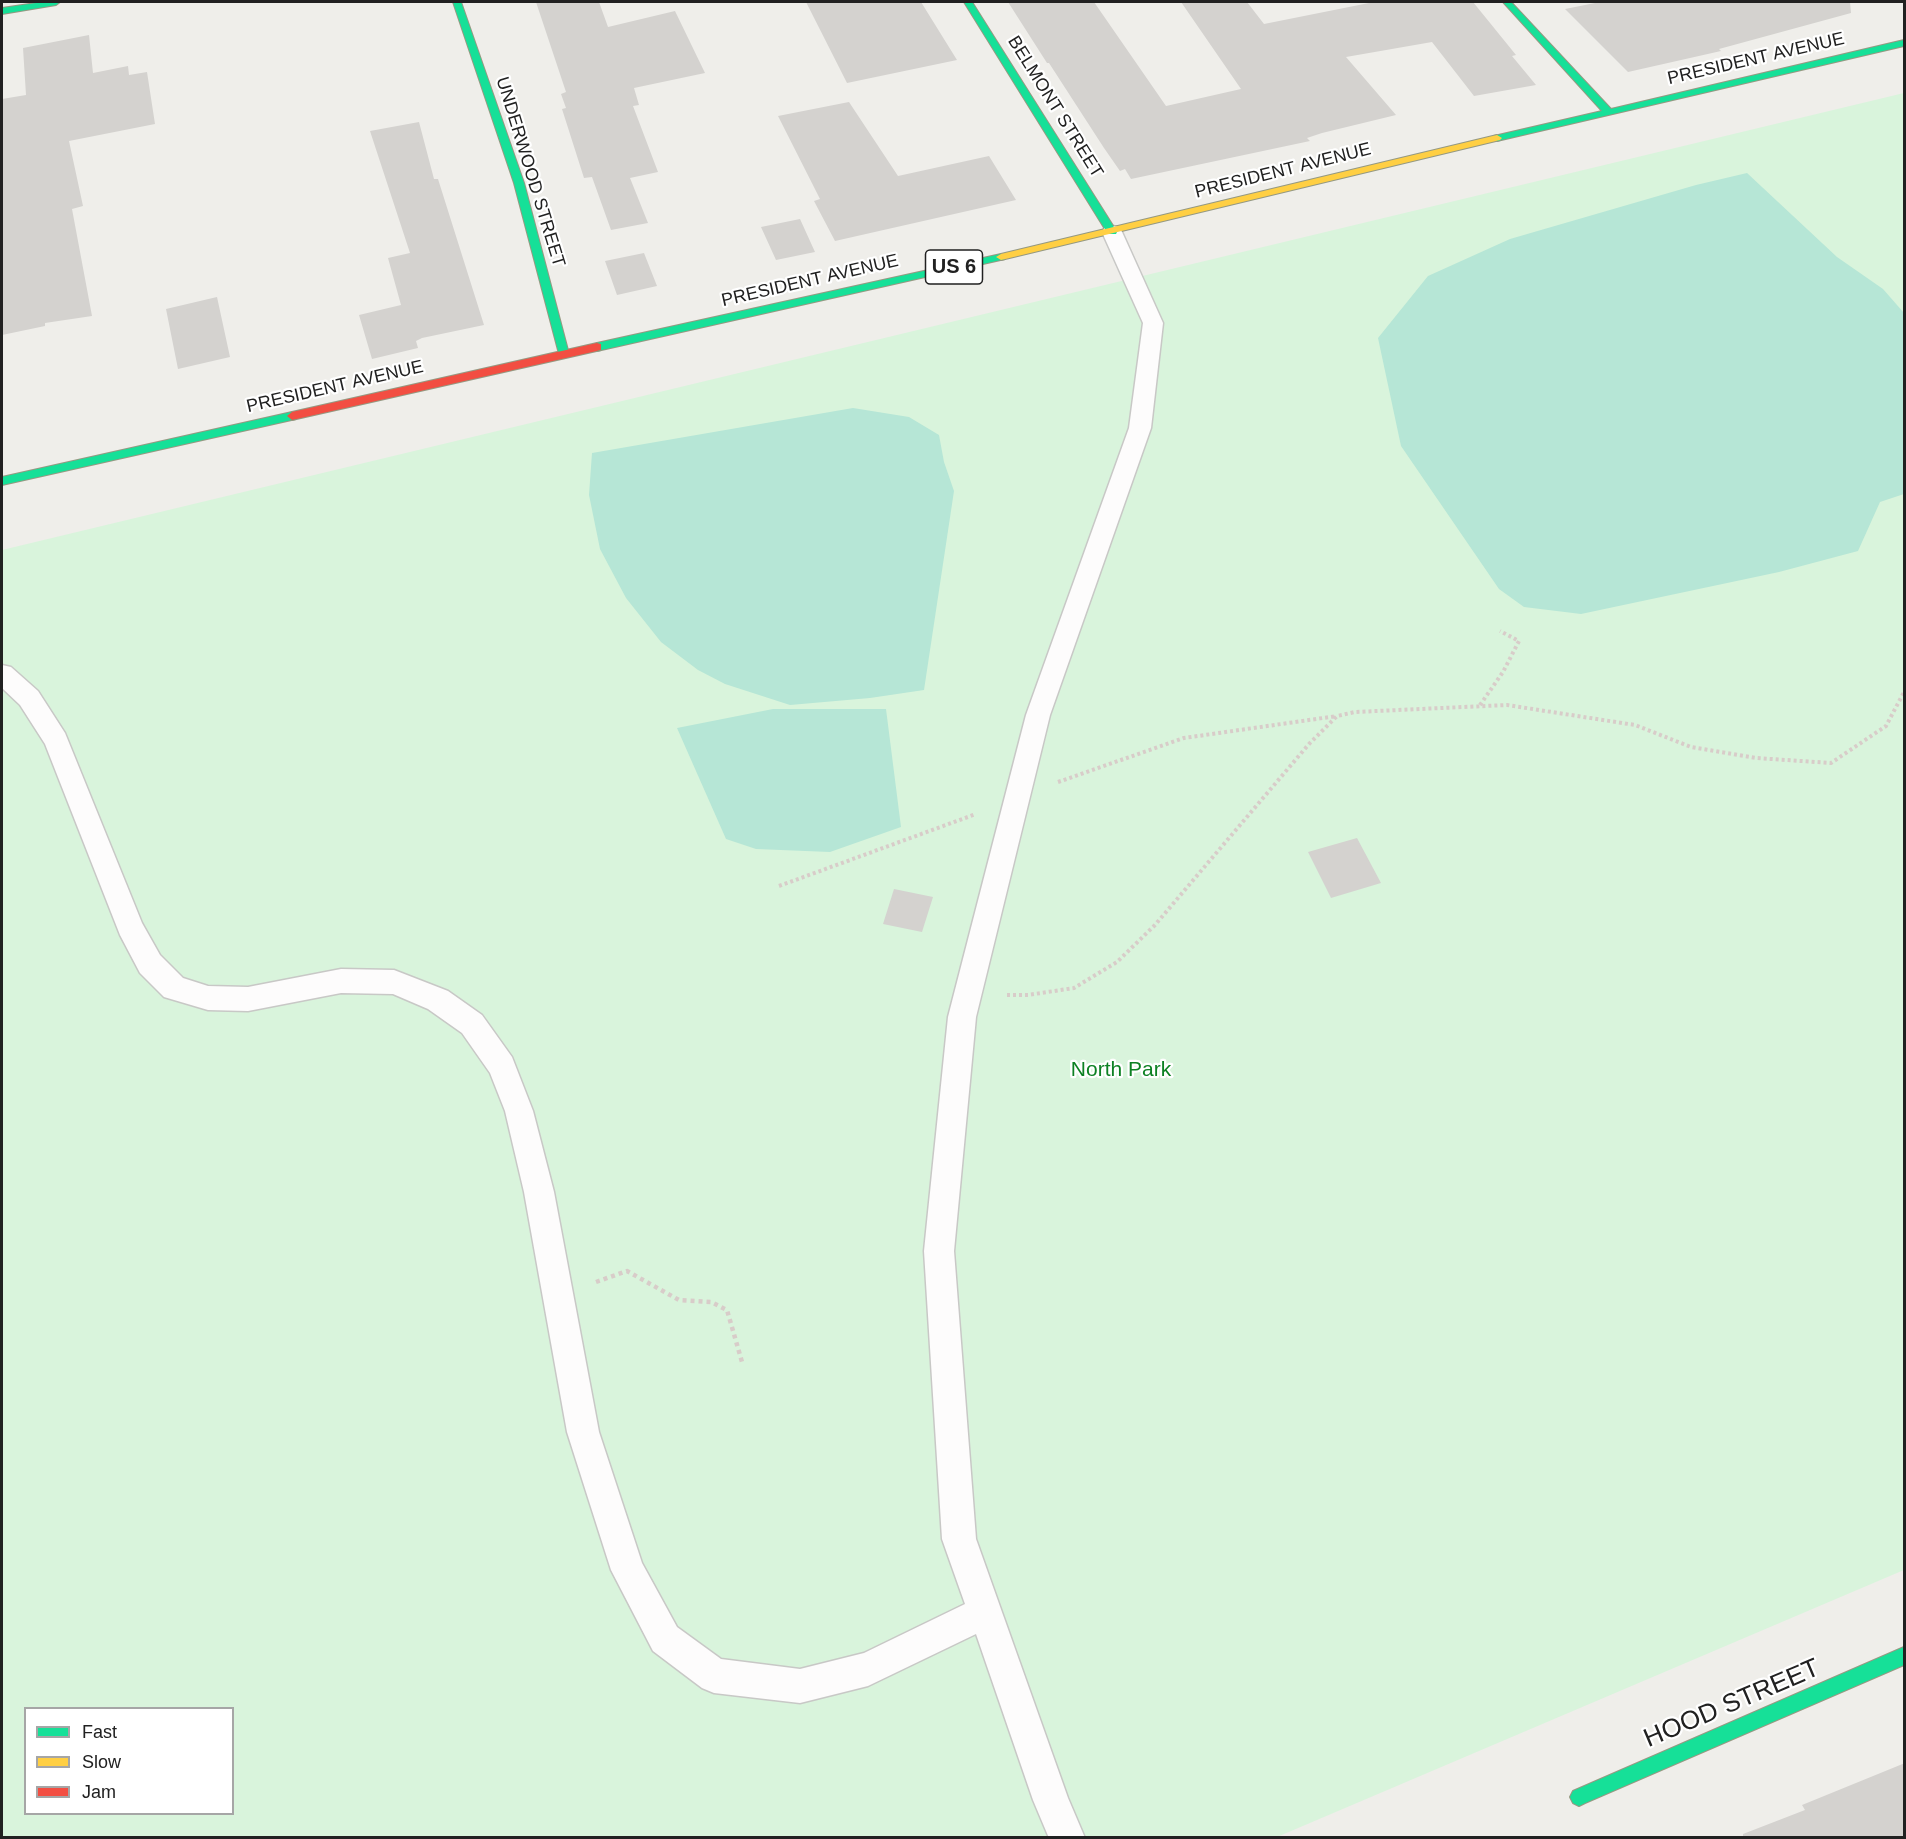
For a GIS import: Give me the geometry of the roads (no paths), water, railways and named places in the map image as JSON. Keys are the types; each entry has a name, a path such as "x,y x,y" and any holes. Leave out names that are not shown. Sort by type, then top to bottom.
{"main road":[{"path":"2,11 56,2"},
{"name":"UNDERWOOD STREET","path":"457,2 519,183 564,354"},
{"name":"BELMONT STREET","path":"968,2 1112,232"},
{"path":"1507,2 1608,111"},
{"name":"PRESIDENT AVENUE","path":"2,481 1112,232 1608,111 1905,43"},
{"name":"HOOD STREET","path":"1579,1797 1905,1656"}],"lane":[{"path":"1067,1838 1051,1800 959,1539 939,1251 962,1017 1038,715 1140,428 1153,323 1112,232"},
{"path":"2,674 29,698 56,740 130,927 150,964 174,988 208,998 248,999 341,981 394,982 438,1000 472,1023 502,1066 519,1111 539,1192 583,1432 628,1570 665,1639 714,1676 800,1686 868,1670 985,1612"}],"park label":[{"name":"North Park","path":"1121,1070"}]}
